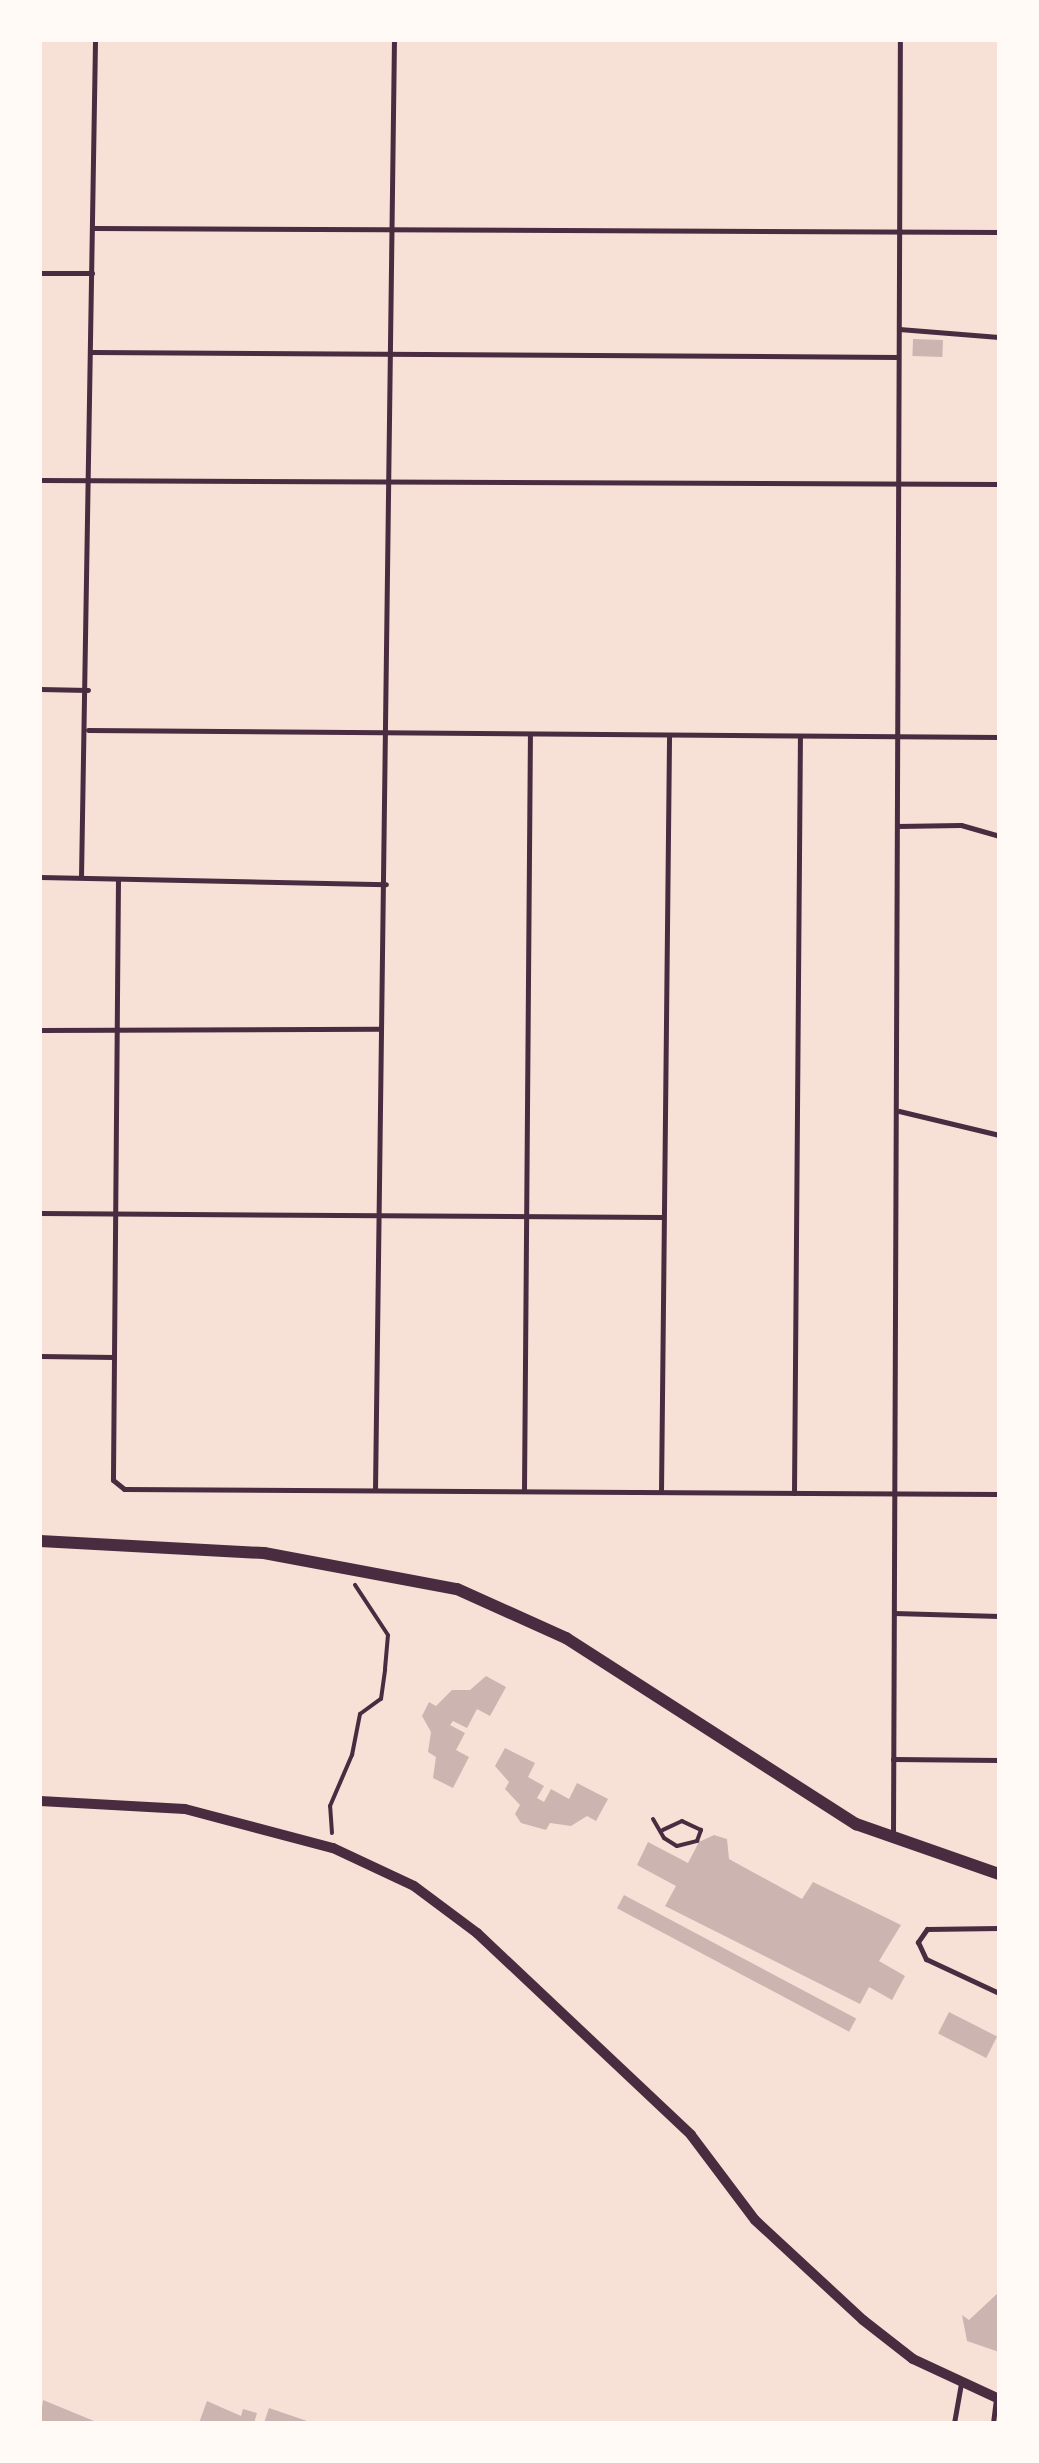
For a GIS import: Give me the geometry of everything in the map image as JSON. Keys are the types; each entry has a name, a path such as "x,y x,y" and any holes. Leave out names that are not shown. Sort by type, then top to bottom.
{"street":[{"path":"40,1542 143,1542 342,1565 457,1589 518,1613 856,1824 999,1874"},
{"path":"40,1801 185,1809 333,1848 414,1886 478,1934 691,2135 779,2244 913,2359 997,2398"}],"lane":[{"path":"81,878 88,730 95,40"},
{"path":"375,1490 379,1029 386,884 384,734 394,40"},
{"path":"892,1837 900,1111 900,40"},
{"path":"93,228 390,226 999,232"},
{"path":"40,273 92,274"},
{"path":"900,329 999,337"},
{"path":"91,352 899,357"},
{"path":"40,480 999,484"},
{"path":"40,689 88,690"},
{"path":"88,730 999,737"},
{"path":"524,1491 530,735"},
{"path":"661,1492 669,735"},
{"path":"794,1492 800,736"},
{"path":"897,826 961,826 999,836"},
{"path":"40,877 386,884"},
{"path":"118,880 113,1480 124,1489 999,1494"},
{"path":"40,1030 379,1029"},
{"path":"900,1111 999,1136"},
{"path":"40,1213 661,1217"},
{"path":"40,1356 114,1357"},
{"path":"894,1613 999,1616"},
{"path":"893,1759 999,1760"},
{"path":"999,1928 927,1930 918,1942 926,1959 999,1993"},
{"path":"954,2423 961,2384"},
{"path":"993,2423 997,2398"}],"path":[{"path":"333,1848 330,1806 352,1756 360,1714 381,1700 388,1635 342,1565"},
{"path":"653,1818 664,1838 677,1846 697,1840 701,1830 682,1821 663,1830"}],"building":[{"path":"913,339 943,340 942,357 912,356"},
{"path":"486,1676 506,1687 490,1716 477,1709 467,1728 453,1721 450,1725 465,1733 456,1750 469,1757 453,1788 433,1778 436,1757 428,1752 431,1732 422,1716 429,1702 436,1706 452,1690 470,1690"},
{"path":"505,1748 535,1763 528,1777 544,1786 537,1798 544,1802 551,1789 569,1799 577,1783 608,1799 596,1821 587,1816 571,1826 550,1823 546,1830 521,1823 515,1814 520,1805 505,1789 509,1782 495,1766"},
{"path":"714,1835 727,1839 729,1859 802,1899 813,1882 901,1925 879,1961 905,1976 892,2000 869,1987 860,2004 665,1906 676,1886 637,1865 648,1842 688,1863 699,1842"},
{"path":"624,1895 856,2018 849,2032 617,1908"},
{"path":"949,2012 997,2037 986,2058 938,2033"},
{"path":"999,2292 999,2352 967,2341 962,2315 969,2320"},
{"path":"43,2400 99,2423 40,2423"},
{"path":"207,2401 241,2416 243,2409 257,2413 254,2423 199,2423"},
{"path":"269,2408 310,2422 310,2423 264,2423"}]}
